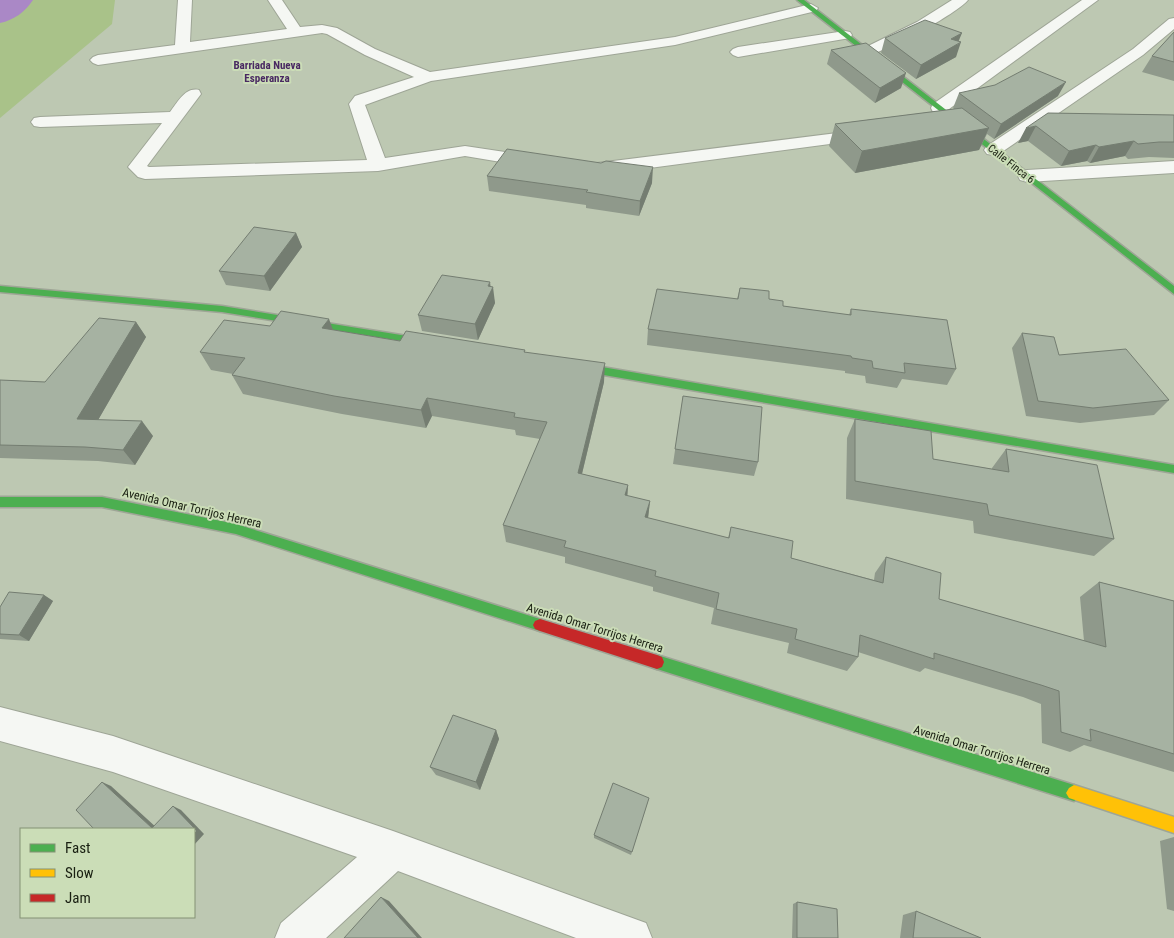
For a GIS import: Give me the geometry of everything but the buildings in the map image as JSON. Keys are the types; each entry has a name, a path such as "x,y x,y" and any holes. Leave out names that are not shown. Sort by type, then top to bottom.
{"street":[{"path":"182,48 185,0"},
{"path":"275,0 296,32"},
{"path":"866,52 922,25 961,0"},
{"path":"938,116 1091,0"},
{"path":"378,165 357,108 357,104 361,100 428,77 674,41 805,4 866,52 938,116 957,122"},
{"path":"993,150 1138,52 1174,22"},
{"path":"98,60 322,29 332,31 370,52 428,77"},
{"path":"738,52 845,35"},
{"path":"192,94 137,168 145,173 378,165 465,151 553,164"},
{"path":"40,122 174,117"},
{"name":"Calle Finca 6","path":"957,122 1174,291"},
{"path":"582,168 592,170 888,131"},
{"path":"1027,176 1174,167"},
{"path":"0,289 222,309 445,345"},
{"path":"552,362 1174,469"},
{"name":"Avenida Omar Torrijos Herrera","path":"0,502 102,502 236,529 1174,825"},
{"path":"0,724 113,754 394,850 631,938"},
{"path":"296,938 394,850"}],"green space":[{"path":"0,0 115,0 112,24 0,118"}],"waterway":[{"path":"0,14 18,0"}],"traffic: fast":[{"path":"800,0 1174,291"},
{"path":"0,289 222,309 438,344"},
{"path":"567,365 1174,469"},
{"path":"0,502 102,502 236,529 540,625"},
{"path":"657,662 1074,793"}],"traffic: slow":[{"path":"1074,793 1174,825"}],"traffic: jam":[{"path":"540,625 657,662"}],"district":[{"name":"Barriada Nueva Esperanza","path":"267,71"}]}
